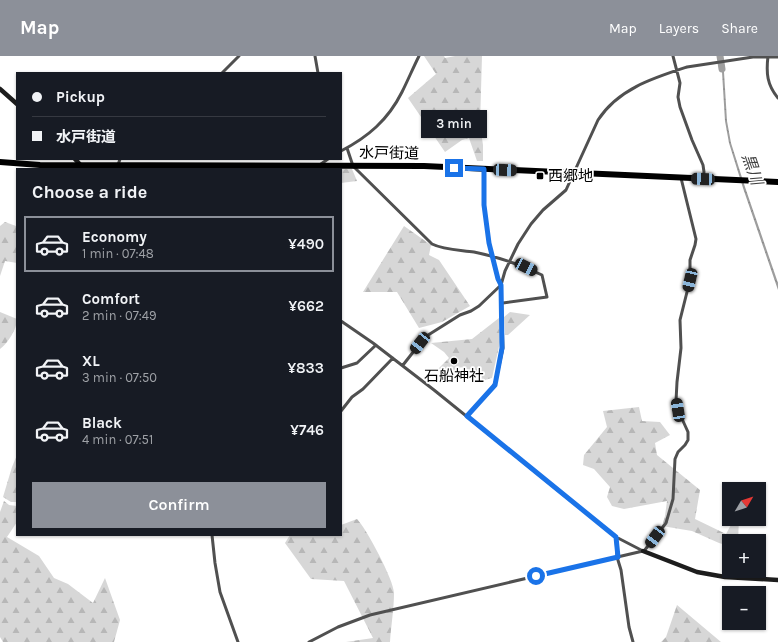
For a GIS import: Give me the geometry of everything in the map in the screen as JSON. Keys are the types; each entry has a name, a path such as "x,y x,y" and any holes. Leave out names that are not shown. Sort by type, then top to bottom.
{"highway":[{"name":"水戸街道","path":"0,162 82,167 119,162 155,164 272,164 316,167 424,166 778,182"}],"street":[{"path":"223,72 238,56"},
{"path":"315,56 318,72"},
{"path":"342,150 367,135 379,125 396,103 420,56"},
{"path":"674,56 680,83 678,97 680,107 703,165 703,179"},
{"path":"403,365 425,337 460,315 479,306 501,285 510,261 524,234 536,218 563,194 603,112 629,89 677,70 760,56 778,57"},
{"path":"768,57 766,72 768,82 778,98"},
{"path":"0,89 16,103"},
{"path":"347,148 353,166 432,244 441,248 493,256 526,267 542,275 547,297 503,303"},
{"path":"316,167 326,160"},
{"path":"467,416 495,385 502,355 503,303 501,285 498,279 489,243 484,205 484,169"},
{"path":"309,642 338,627 370,615 644,551 666,523 673,499 676,459 678,452 688,440 688,432 678,410 676,401 681,348 680,320 690,280 690,260 696,239 681,178"},
{"path":"342,322 403,365 616,537 686,569 701,573 741,578 778,580"},
{"path":"342,368 357,363 376,345"},
{"path":"342,411 352,397 363,389 393,358"},
{"path":"212,536 220,592 238,642"},
{"path":"616,537 629,627 633,642"}],"green space":[{"path":"424,56 444,56 445,58 455,56 482,56 480,125 483,145 483,161 477,161 469,138 462,140 445,152 408,98 436,74"},
{"path":"342,169 352,169 357,181 342,183"},
{"path":"5,222 16,226 16,263 5,261 0,276 0,226"},
{"path":"404,226 431,245 429,255 439,260 470,306 442,322 419,328 397,292 363,292"},
{"path":"0,312 16,319 16,325 12,336 0,349"},
{"path":"510,312 530,315 508,335 505,335 504,317"},
{"path":"499,318 500,342 492,378 481,381 461,367 451,376 437,370 449,358 444,352 431,343 472,339"},
{"path":"639,407 642,421 660,422 670,435 655,443 657,455 700,490 695,519 726,534 722,534 722,544 692,531 662,526 667,501 624,509 612,506 607,497 610,487 594,469 583,465 584,455 607,427 603,411"},
{"path":"16,457 16,502 11,502 3,497"},
{"path":"4,501 9,505 16,506 16,524 7,537 39,556 54,578 68,584 93,603 105,578 120,620 114,642 3,642 0,637 0,512"},
{"path":"357,519 379,554 393,586 394,599 390,642 346,642 373,638 344,581 311,579 285,543 289,536 342,536 342,525"},
{"path":"730,526 739,526 738,534 726,534"},
{"path":"677,605 721,642 661,642 666,637"}],"water":[{"path":"719,60 721,60 724,72 727,121 731,143 778,283 778,290 729,143 725,121 722,72"}],"waterway":[{"name":"黒川","path":"720,56 722,69"}],"place":[{"name":"西郷地","path":"540,176"},
{"name":"石船神社","path":"454,361"}],"route":[{"path":"454,168 484,169 484,205 489,243 499,284 501,285 503,303 502,355 495,385 467,416 616,537 618,557 536,576"}]}
